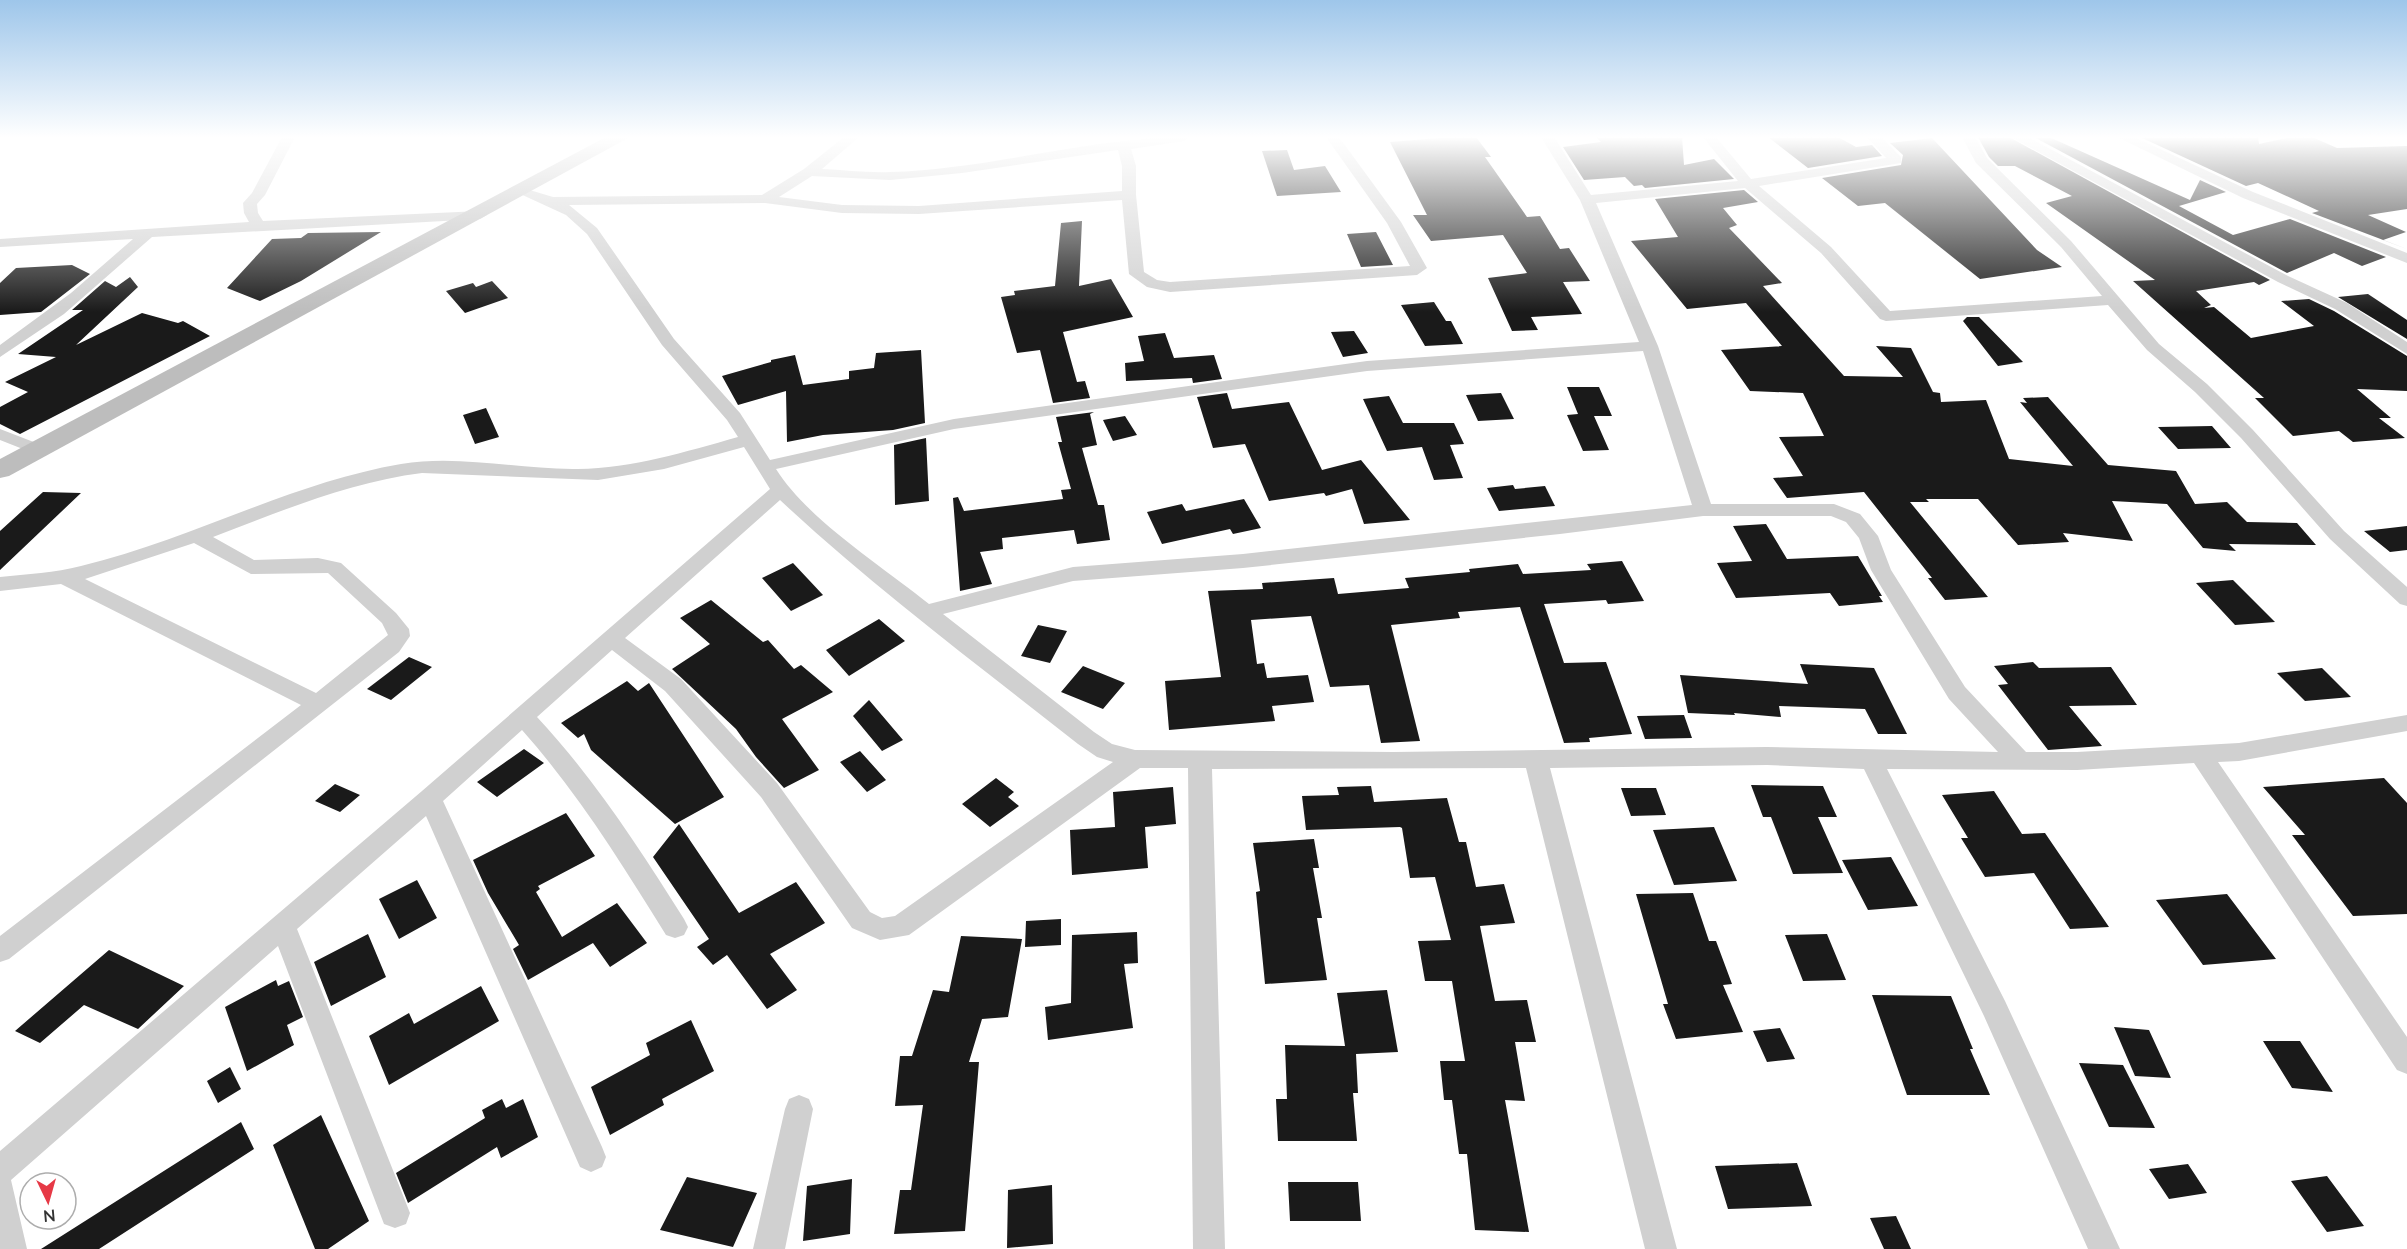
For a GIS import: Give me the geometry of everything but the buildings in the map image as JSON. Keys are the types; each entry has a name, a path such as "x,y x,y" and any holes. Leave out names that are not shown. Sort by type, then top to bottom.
{"street":[{"path":"258,195 250,203 251,213 259,226"},
{"path":"0,471 517,195"},
{"path":"534,195 552,201 571,212 592,231 668,342 734,417 780,490 830,536 924,612 1105,751 1135,759 1536,760 1767,756 2021,762 2201,756 2239,752 2407,723"},
{"path":"765,199 771,195"},
{"path":"552,201 765,199 842,209 919,210 1125,195"},
{"path":"1129,195 1137,274 1152,284 1206,286 1417,270 1419,268 1394,222 1375,195"},
{"path":"1584,195 1650,346 1703,510"},
{"path":"1587,200 1634,195"},
{"path":"1761,195 1826,250 1886,315 2111,300"},
{"path":"2017,195 2066,244 2153,347 2201,388 2247,434 2337,535 2407,599"},
{"path":"2126,195 2283,279 2341,306 2407,349"},
{"path":"2249,195 2407,258"},
{"path":"0,243 259,226 480,215"},
{"path":"0,352 39,327 83,293 148,234"},
{"path":"766,466 954,424 1367,366 1650,346"},
{"path":"0,434 38,450"},
{"path":"0,585 65,577 198,537 297,498 401,470 446,464 553,475 615,473 652,467 749,440"},
{"path":"0,1170 430,798 780,490"},
{"path":"924,612 1073,574 1243,561 1560,528 1703,510 1834,510 1853,518 1868,536 1887,580 1957,693 2021,762"},
{"path":"0,951 316,703 391,647 399,636 398,629 334,568 318,565 251,567 198,537"},
{"path":"65,577 316,703"},
{"path":"611,638 673,685 769,790 861,920 880,929 900,927 1135,759"},
{"path":"522,716 544,739 592,800 675,927"},
{"path":"2201,756 2407,1061"},
{"path":"1200,759 1209,1249"},
{"path":"1536,760 1661,1249"},
{"path":"1871,760 1995,1010 2104,1249"},
{"path":"430,798 591,1157"},
{"path":"283,925 395,1213"},
{"path":"769,1249 799,1109"},
{"path":"0,1191 10,1249"}]}
